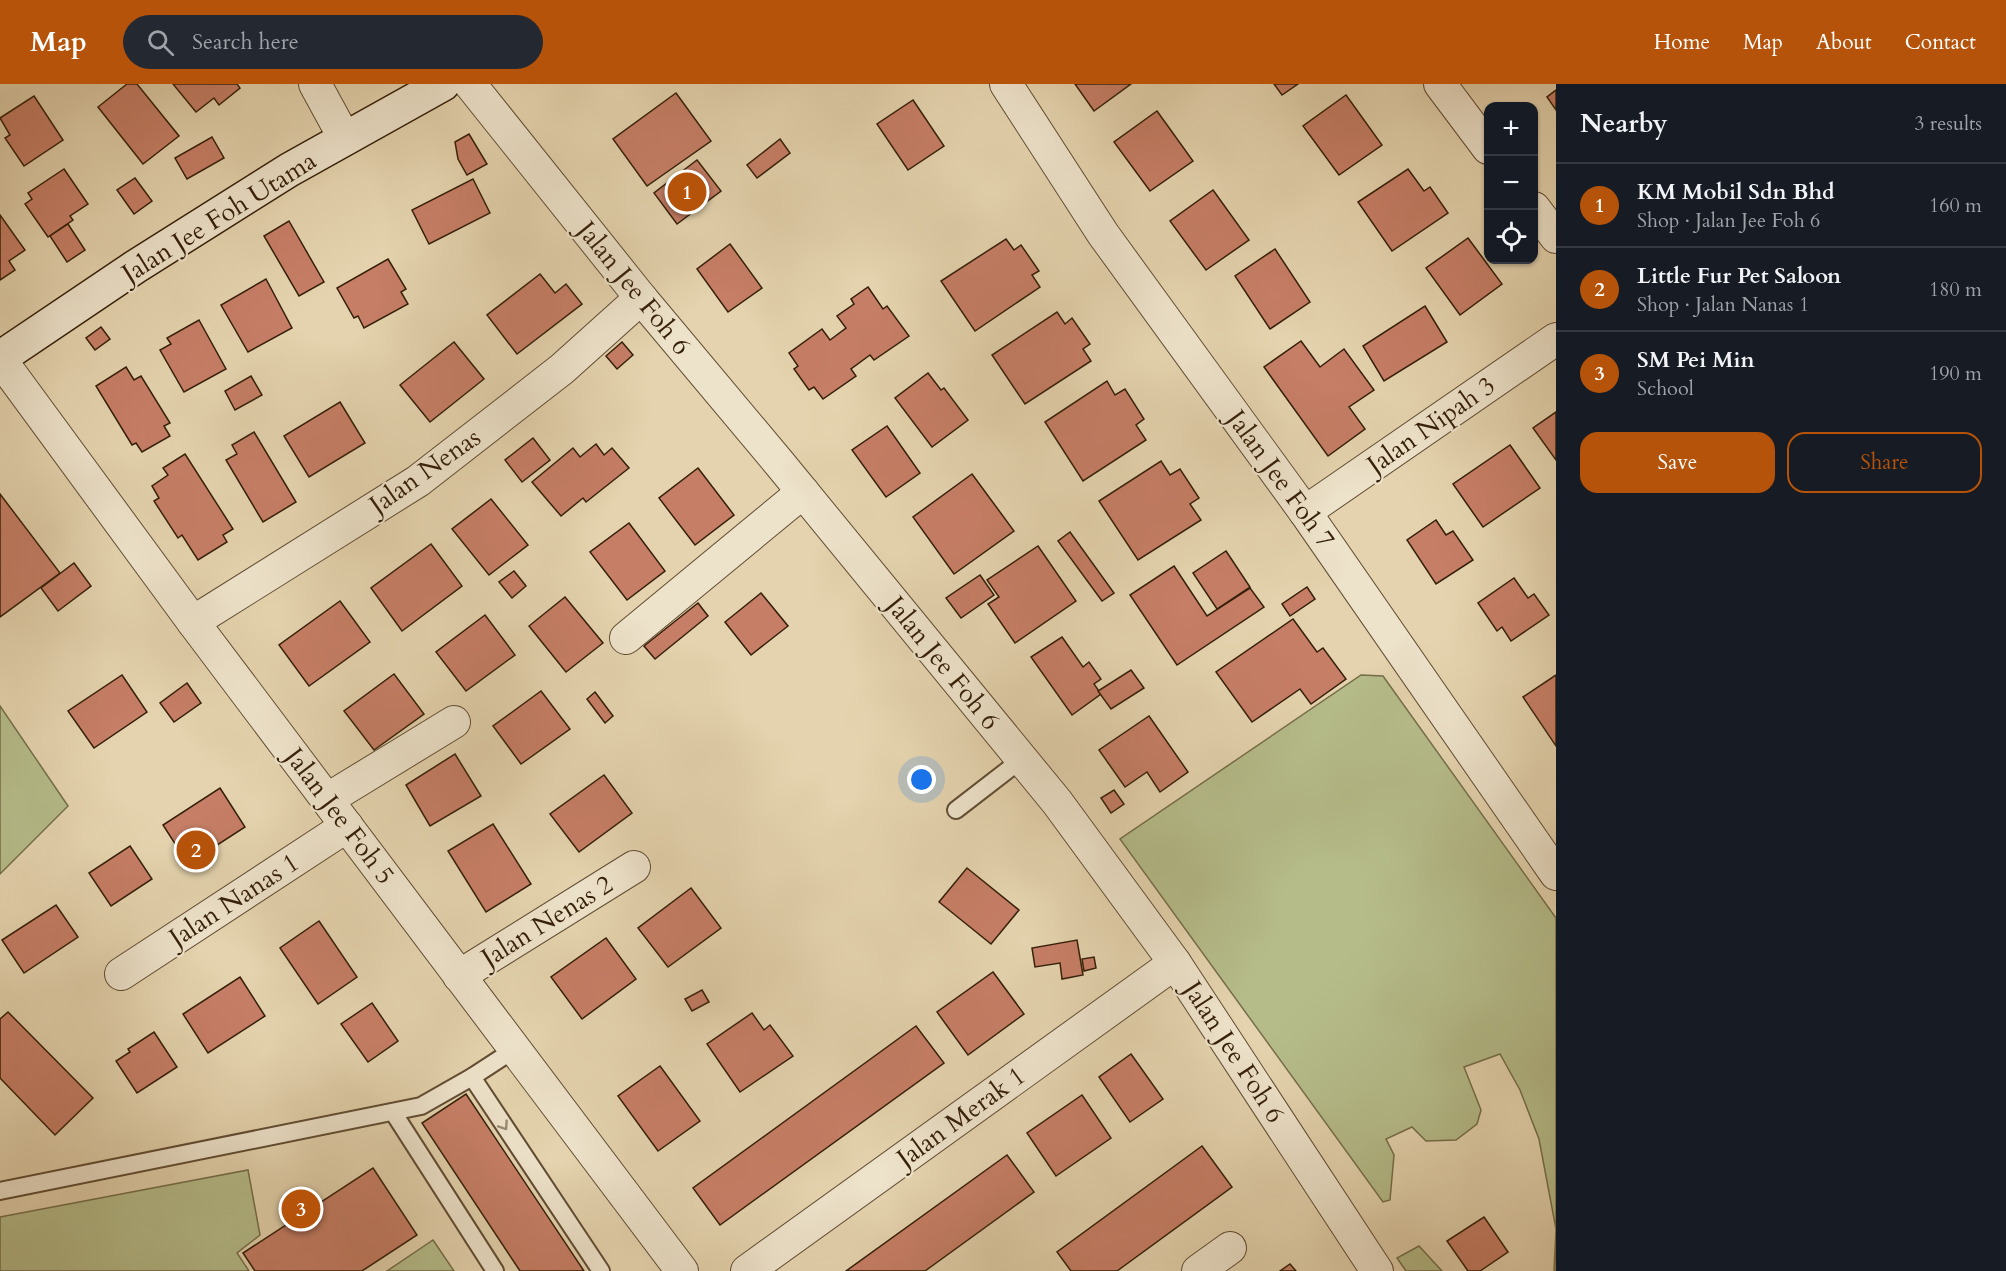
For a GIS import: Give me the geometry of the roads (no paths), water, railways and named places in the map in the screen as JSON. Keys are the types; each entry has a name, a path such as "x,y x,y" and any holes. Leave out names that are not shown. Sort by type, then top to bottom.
{"street":[{"path":"315,84 345,139"},
{"name":"Jalan Jee Foh Utama","path":"0,359 145,261 289,171 443,84"},
{"name":"Jalan Jee Foh 6","path":"470,84 640,298 1022,759 1109,871 1175,963 1377,1271"},
{"name":"Jalan Jee Foh 7","path":"1006,84 1103,234 1305,512 1556,874"},
{"path":"1440,84 1484,143"},
{"path":"1541,205 1556,237"},
{"name":"Jalan Nenas","path":"193,622 418,481 562,369 640,298"},
{"name":"Jalan Nipah 3","path":"1305,512 1556,339"},
{"name":"Jalan Jee Foh 5","path":"0,359 193,622 682,1271"},
{"path":"626,638 803,492"},
{"path":"328,799 454,722"},
{"name":"Jalan Nanas 1","path":"121,974 347,826"},
{"name":"Jalan Nenas 2","path":"459,976 634,867"},
{"name":"Jalan Merak 1","path":"747,1271 1175,963"},
{"path":"1198,1271 1230,1248"}],"lane":[{"path":"956,810 1022,759"},
{"path":"0,1191 421,1106 515,1049"},
{"path":"472,1077 601,1271"},
{"path":"393,1112 495,1271"}],"place":[{"name":"KM Mobil Sdn Bhd","path":"687,192"},
{"name":"Little Fur Pet Saloon","path":"196,850"},
{"name":"SM Pei Min","path":"301,1209"}]}
